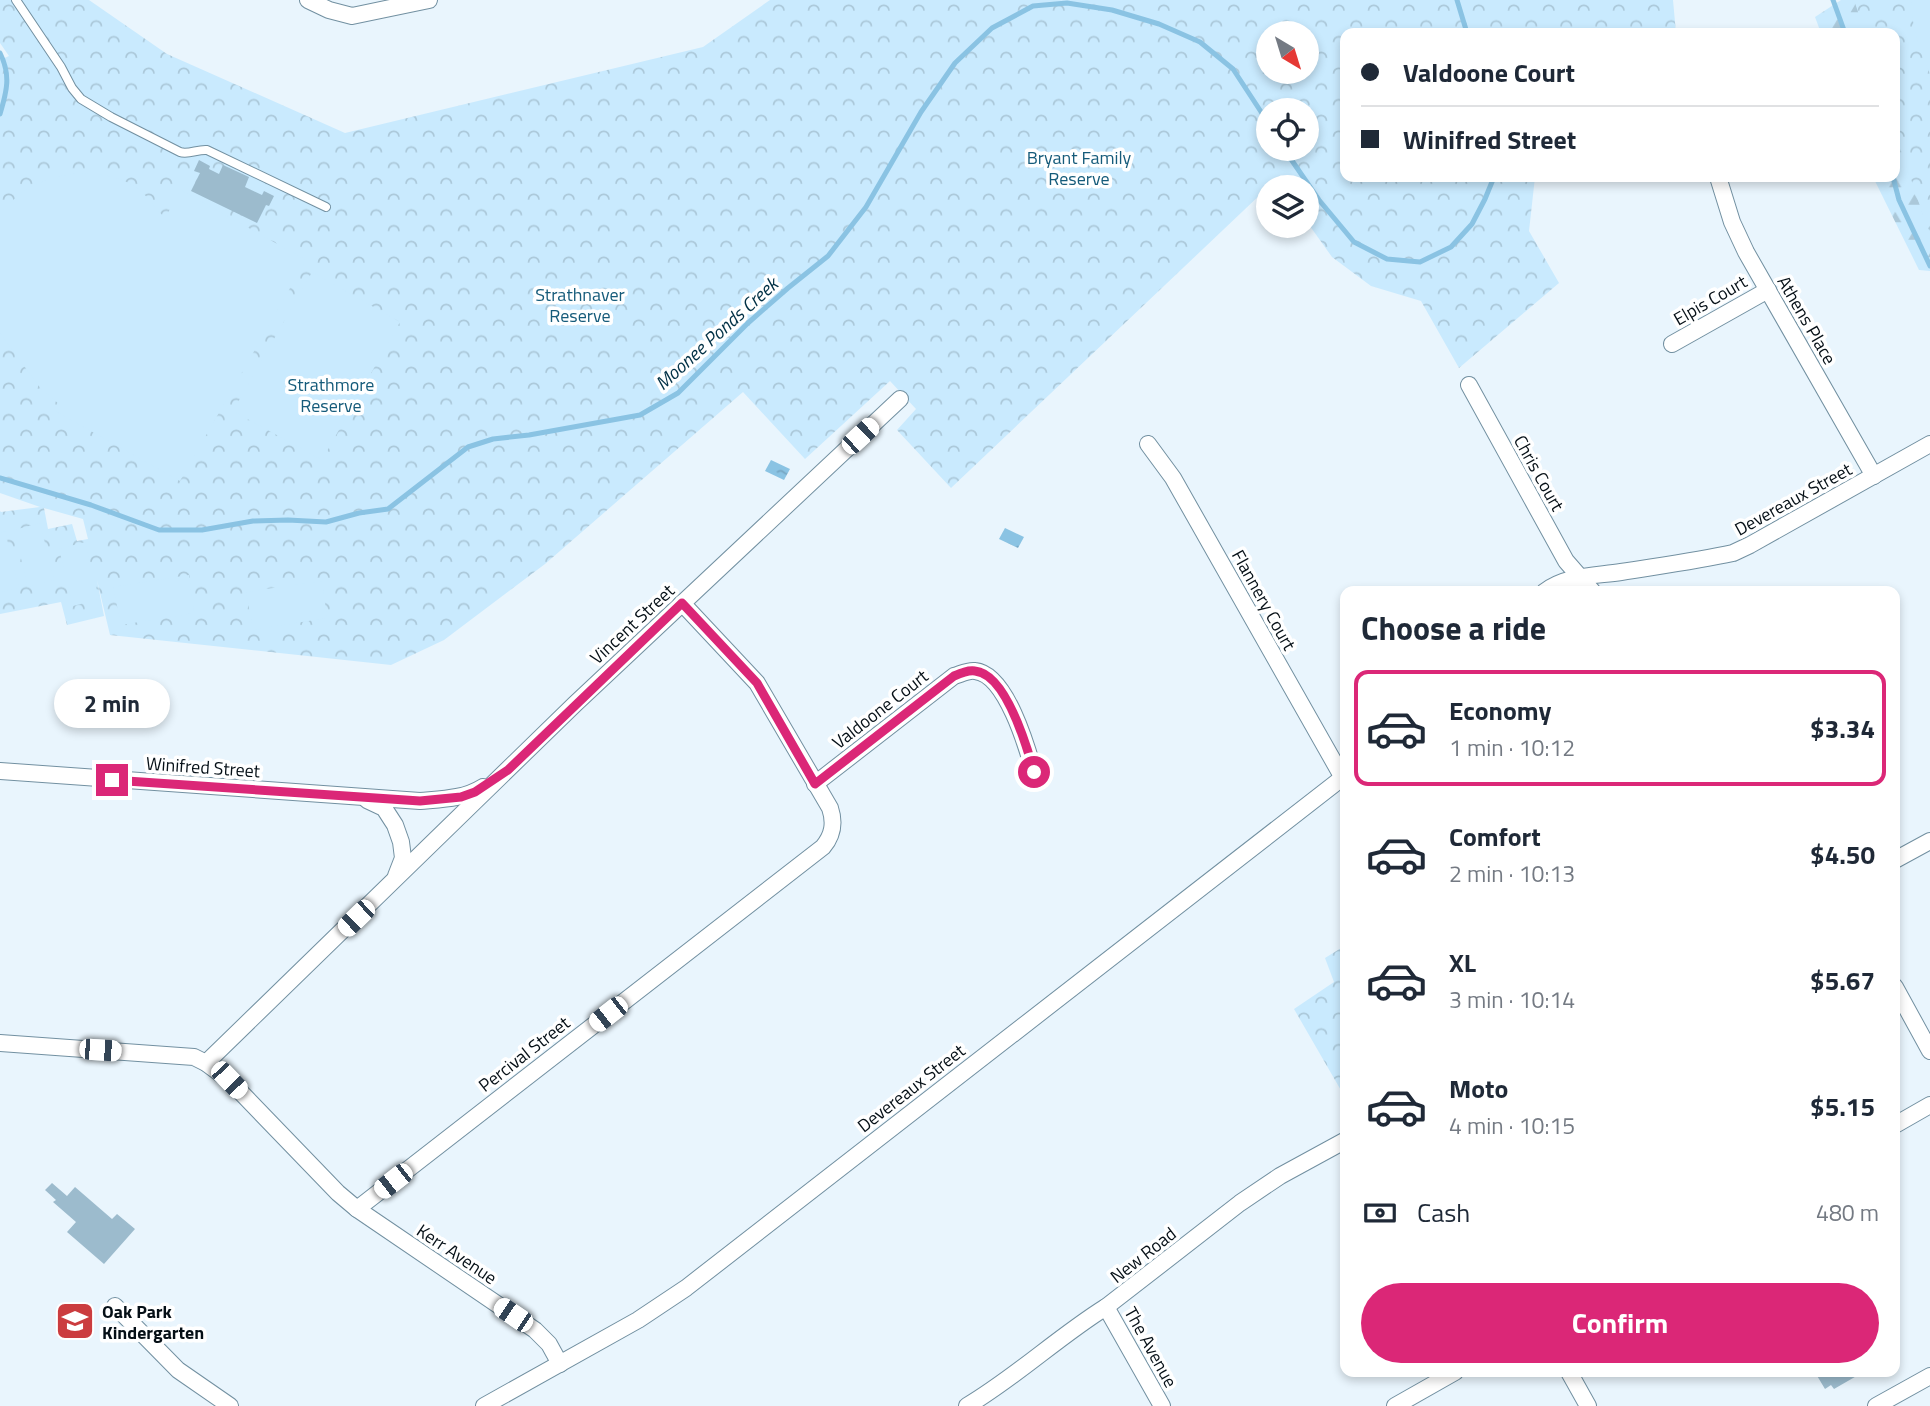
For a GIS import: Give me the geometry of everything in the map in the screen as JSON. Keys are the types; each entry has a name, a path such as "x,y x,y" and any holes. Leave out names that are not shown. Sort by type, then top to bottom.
{"street":[{"path":"308,0 329,10 352,16 429,0"},
{"name":"Athens Place","path":"1720,182 1732,222 1746,252 1874,476"},
{"name":"Elpis Court","path":"1672,344 1768,290"},
{"name":"Chris Court","path":"1469,386 1566,561 1587,586"},
{"name":"Vincent Street","path":"206,1063 682,603 900,400"},
{"name":"Flannery Court","path":"1149,444 1173,478 1340,769"},
{"name":"Devereaux Street","path":"1554,586 1579,577 1733,553 1930,444"},
{"path":"682,603 757,683 815,784"},
{"name":"Valdoone Court","path":"815,784 954,676 976,671 985,674 993,682 1011,709 1023,734 1034,772"},
{"name":"Winifred Street","path":"0,771 420,801 461,797 475,792 508,770"},
{"name":"Devereaux Street","path":"484,1406 638,1320 686,1289 1340,779"},
{"name":"Percival Street","path":"357,1209 823,847 830,838 833,818 815,784"},
{"name":"Winifred Street","path":"361,797 384,808 395,825 403,858 394,880"},
{"path":"1900,857 1930,841"},
{"path":"1900,996 1930,1051"},
{"path":"0,1043 194,1057 206,1063"},
{"name":"Kerr Avenue","path":"206,1063 229,1080 338,1193 357,1209 535,1330 549,1344 560,1364"},
{"path":"1900,1122 1930,1105"},
{"name":"New Road","path":"967,1406 1006,1381 1087,1319 1107,1307 1240,1203 1280,1176 1340,1143"},
{"path":"115,1306 178,1370 230,1406"},
{"name":"The Avenue","path":"1107,1307 1162,1406"},
{"path":"1876,1406 1930,1376"},
{"path":"1395,1406 1446,1377"},
{"path":"1572,1377 1588,1406"}],"lane":[{"path":"16,0 81,99 180,152 207,150 326,206"}],"green space":[{"name":"Strathmore Reserve","path":"0,0 89,0 167,54 345,133 703,47 770,0 1673,0 1676,28 1340,28 1340,182 1534,182 1529,231 1559,283 1459,368 1421,301 1371,286 1332,257 1318,238 1319,175 1256,175 1256,199 951,488 897,430 916,409 890,381 805,459 743,392 545,564 444,640 391,665 110,635 97,580 104,616 67,625 61,602 0,614 0,511 40,507 0,493 0,60 9,56 0,43","holes":["44,508 83,519 88,539 77,541 72,524 48,529"]},
{"path":"1841,0 1864,0 1879,28 1819,28 1815,17"},
{"path":"1854,0 1930,0 1930,231 1900,146 1900,28 1863,28"},
{"path":"1911,0 1930,0 1930,74 1917,38"},
{"path":"1900,68 1930,125 1930,271 1919,270 1875,182 1900,182"},
{"path":"83,173 107,176 129,183 142,192 165,218 181,190 306,260 180,481 55,411 59,404 41,389 0,333 0,215 17,197 37,184 59,176"},
{"path":"312,272 400,322 322,460 233,411"},
{"path":"40,523 54,580 28,587 14,530"},
{"path":"5,531 19,588 0,592 0,533"},
{"path":"85,542 99,599 73,606 59,549"},
{"path":"189,575 194,613 121,625 113,587"},
{"path":"322,581 327,618 253,630 246,592"},
{"path":"1340,949 1340,1089 1294,1009 1334,982 1325,958"}],"water":[{"path":"771,460 790,469 784,480 765,471"},
{"path":"1005,528 1024,537 1018,548 999,539"}],"building":[{"path":"199,160 219,174 223,165 249,177 245,187 262,195 264,191 274,196 257,223 191,191 200,173 194,171"},
{"name":"Oak Park Kindergarten","path":"52,1183 67,1196 75,1187 112,1219 117,1214 135,1229 104,1264 67,1232 76,1222 53,1202 56,1200 45,1190"},
{"path":"1818,1377 1855,1377 1834,1389 1831,1385 1825,1389"}],"waterway":[{"name":"Moonee Ponds Creek","path":"1457,0 1465,28"},
{"name":"Moonee Ponds Creek","path":"1833,0 1843,28"},
{"name":"Moonee Ponds Creek","path":"0,478 91,505 159,530 202,530 253,521 326,522 388,509 468,447 493,439 640,415 678,393 748,323 828,256 866,207 921,112 955,63 992,28 1033,6 1067,3 1112,10 1159,24 1200,42 1233,69 1256,104"},
{"name":"Moonee Ponds Creek","path":"0,53 6,69 7,83 0,114"},
{"name":"Moonee Ponds Creek","path":"1292,161 1319,200 1354,242 1387,259 1420,262 1451,247 1472,224 1492,182"},
{"name":"Moonee Ponds Creek","path":"1894,182 1899,200 1930,266"}],"place":[{"name":"Oak Park Kindergarten","path":"75,1321"}],"route":[{"path":"112,780 420,801 461,797 475,792 508,770 682,603 757,683 815,784 954,676 976,671 985,674 1006,699 1023,734 1034,772"}],"park label":[{"name":"Bryant Family Reserve","path":"1079,167"},
{"name":"Strathnaver Reserve","path":"580,304"}]}
